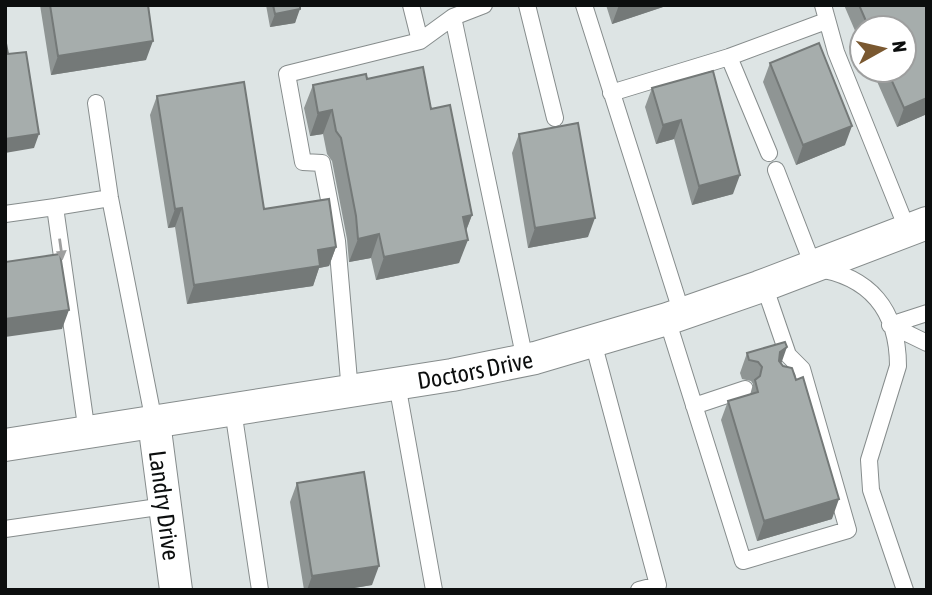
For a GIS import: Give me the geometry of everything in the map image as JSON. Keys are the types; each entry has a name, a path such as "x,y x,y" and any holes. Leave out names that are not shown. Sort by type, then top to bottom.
{"street":[{"name":"Doctors Drive","path":"5,445 350,392 525,360 675,316 814,268 918,227"},
{"name":"Landry Drive","path":"154,422 176,590"}],"lane":[{"path":"411,5 420,41"},
{"path":"350,392 337,241 322,163 303,162 287,74 420,41 453,17 484,5"},
{"path":"527,5 555,118"},
{"path":"583,5 675,316 694,406 743,561 848,530 802,369 788,355 764,285"},
{"path":"611,93 729,57 825,13 836,52 918,227"},
{"path":"453,17 525,360"},
{"path":"729,57 769,153"},
{"path":"96,103 110,198 154,422"},
{"path":"776,170 814,268 837,271 859,282 880,302 890,325 898,352 898,366 869,460 872,490 905,590"},
{"path":"5,214 110,198"},
{"path":"55,207 87,433"},
{"path":"890,325 927,313"},
{"path":"890,325 927,343"},
{"path":"593,342 658,585 639,590"},
{"path":"782,377 802,369"},
{"path":"397,384 434,590"},
{"path":"694,406 745,389"},
{"path":"233,410 261,590"},
{"path":"5,529 165,506"}],"building":[{"path":"50,5 148,5 153,41 58,56"},
{"path":"273,5 300,5 300,9 275,14"},
{"path":"859,5 927,5 927,98 904,108 893,84 918,84 918,14 863,14"},
{"path":"5,38 8,54 26,52 39,134 5,139"},
{"path":"819,43 852,126 803,145 770,63"},
{"path":"423,67 431,109 450,105 472,215 463,217 468,240 384,257 379,234 358,239 341,138 336,131 332,110 318,113 313,85 366,74 367,79"},
{"path":"713,71 740,175 699,186 681,120 663,125 652,88"},
{"path":"244,82 264,209 329,199 336,247 318,250 320,266 194,285 182,208 175,209 157,96"},
{"path":"578,123 595,218 535,228 519,134"},
{"path":"60,254 69,310 5,319 5,262"},
{"path":"785,342 787,347 780,352 779,361 783,366 792,368 796,380 803,377 839,499 764,521 728,401 758,392 755,380 760,376 762,367 758,362 749,360 747,353"},
{"path":"364,472 379,566 312,576 297,483"}]}
